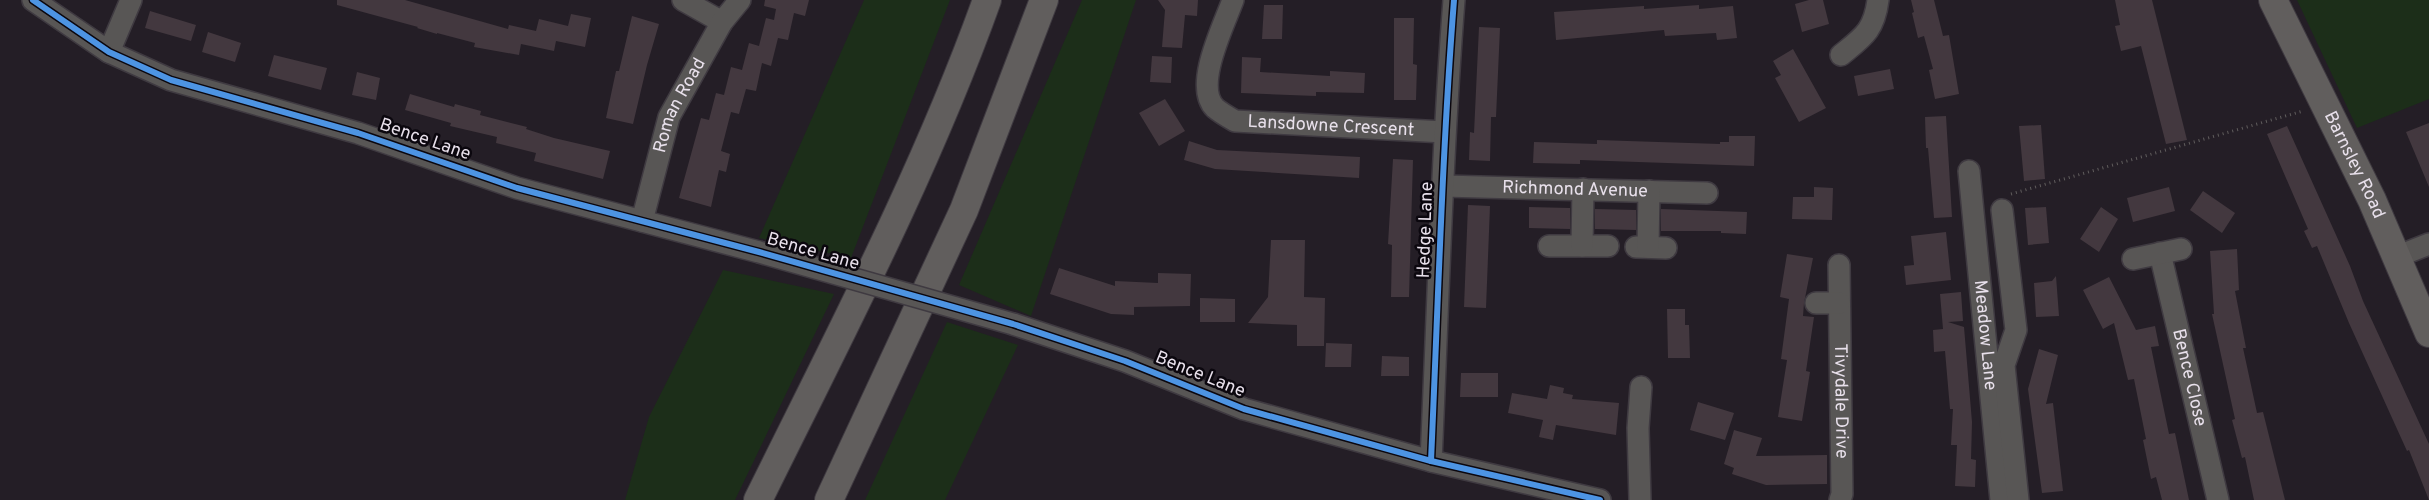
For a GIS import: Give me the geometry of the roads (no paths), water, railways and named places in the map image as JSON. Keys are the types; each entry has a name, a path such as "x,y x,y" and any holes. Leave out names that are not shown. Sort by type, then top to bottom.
{"highway":[{"path":"758,500 900,211 971,45 987,0"},
{"path":"829,500 964,210 1044,0"},
{"name":"Barnsley Road","path":"2273,0 2372,200 2429,333"}],"street":[{"name":"Bence Lane","path":"33,0 108,52 171,80 358,133 517,188 760,252 1013,324 1125,361 1244,409 1431,461 1600,500"},
{"path":"108,52 130,0"},
{"path":"683,0 722,22"},
{"name":"Roman Road","path":"642,221 669,117 722,22 740,0"},
{"name":"Lansdowne Crescent","path":"1233,0 1209,68 1206,89 1214,107 1235,121 1444,132"},
{"name":"Hedge Lane","path":"1431,461 1444,186 1444,132 1454,0"},
{"path":"1841,56 1868,32 1876,18 1878,0"},
{"name":"Meadow Lane","path":"1969,170 2001,500"},
{"name":"Richmond Avenue","path":"1444,186 1707,192"},
{"path":"1582,246 1583,189"},
{"path":"1649,191 1650,247"},
{"name":"Meadow Lane","path":"2002,210 2016,330 2004,365 2018,500"},
{"path":"2396,257 2429,244"},
{"path":"1549,246 1608,246"},
{"path":"2133,259 2181,249"},
{"name":"Bence Close","path":"2160,253 2218,500"},
{"name":"Tivydale Drive","path":"1839,265 1842,494 1840,500"},
{"path":"1816,302 1839,302"},
{"path":"1640,500 1638,428 1641,387"}]}
